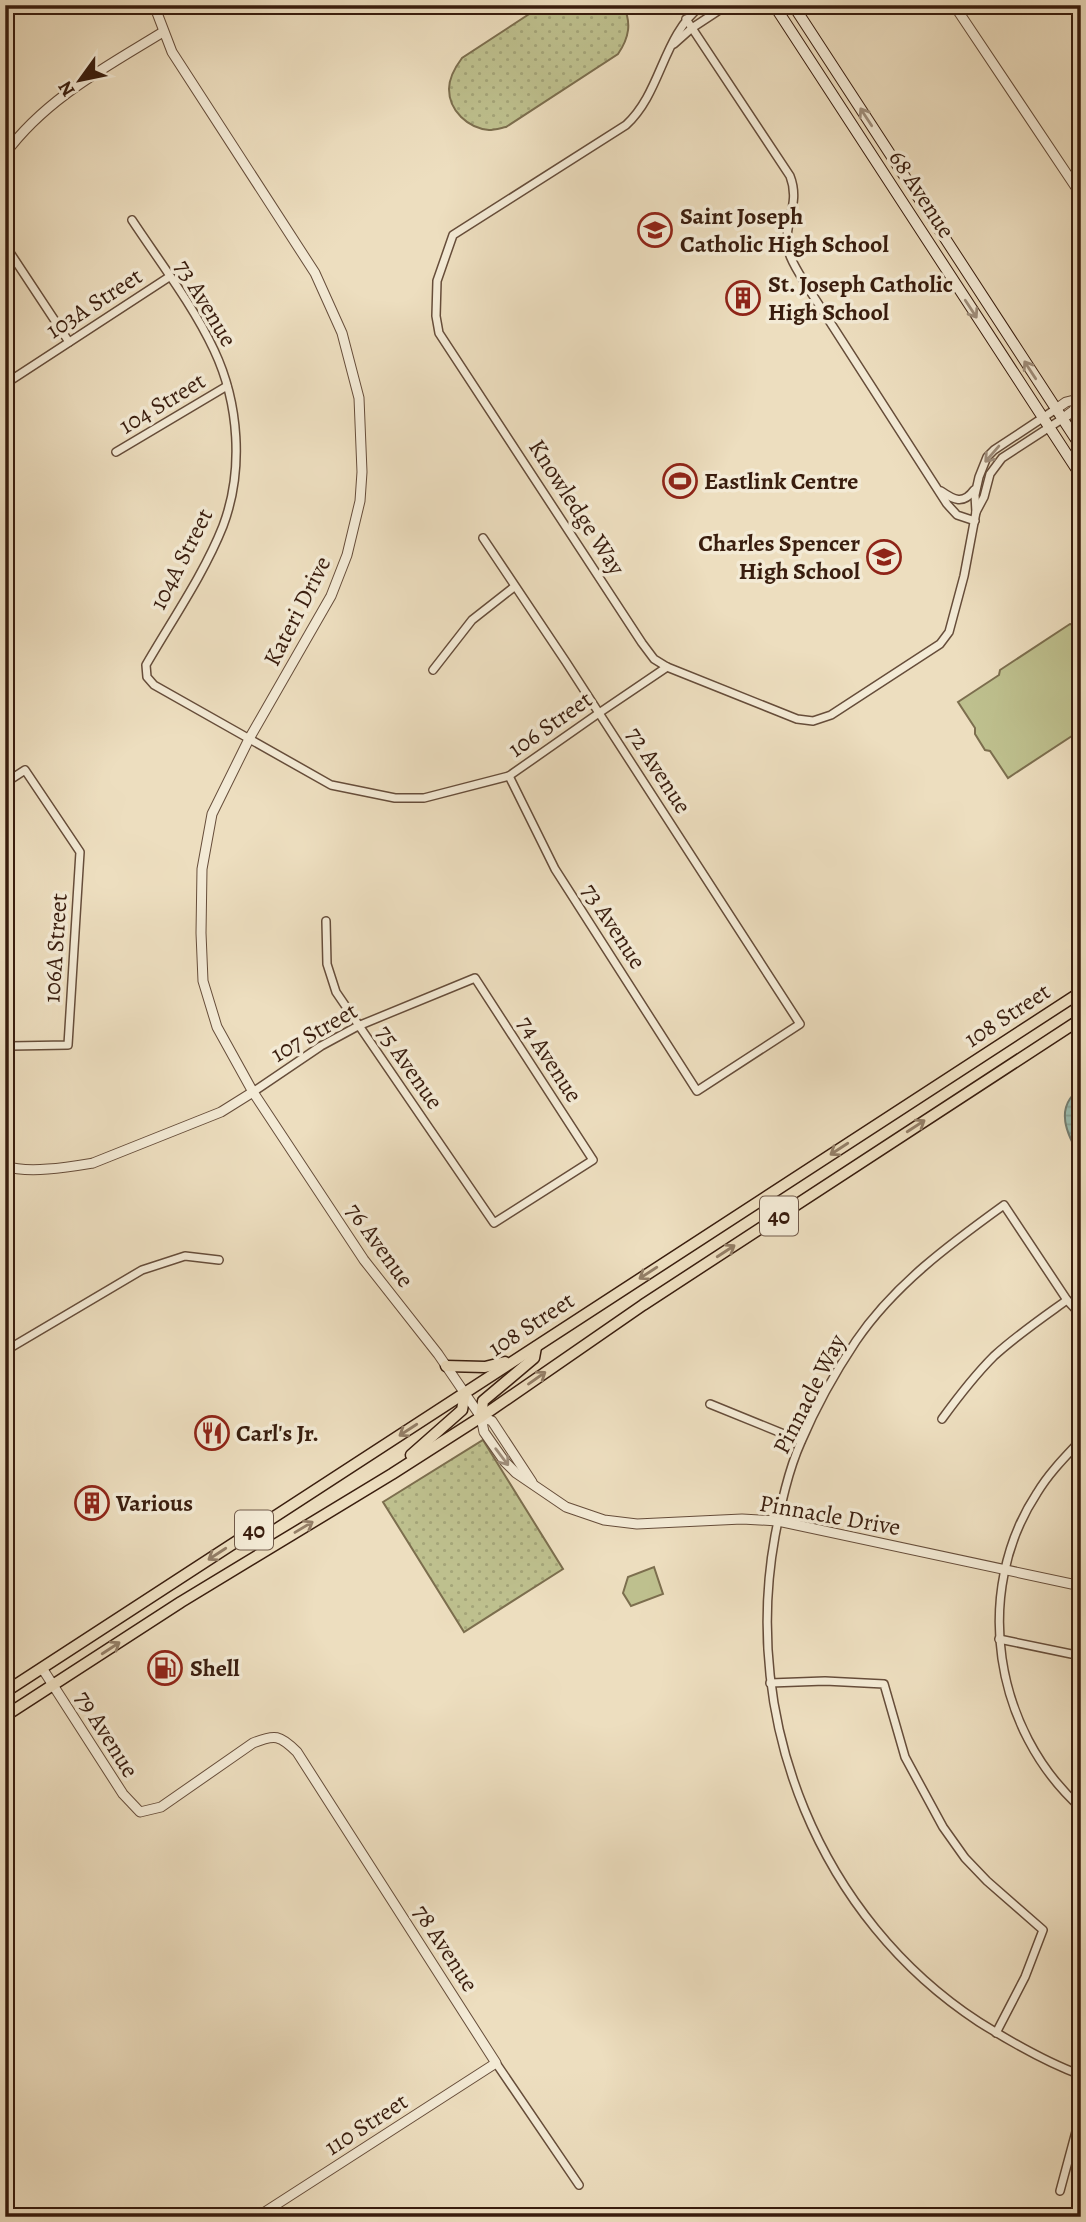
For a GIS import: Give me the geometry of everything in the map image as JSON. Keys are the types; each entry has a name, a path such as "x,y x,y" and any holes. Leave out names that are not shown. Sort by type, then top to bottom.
{"main road":[{"name":"68 Avenue","path":"774,5 1081,476"},
{"name":"68 Avenue","path":"793,5 1081,447"},
{"name":"108 Street","path":"5,1692 1081,992"},
{"name":"108 Street","path":"5,1716 181,1602 481,1417 643,1305 1081,1019"},
{"path":"446,1366 485,1367 499,1364 536,1346"},
{"path":"481,1417 483,1401 534,1358 536,1346"},
{"path":"369,1488 462,1410 465,1393"}],"street":[{"name":"Kateri Drive","path":"154,5 172,52 315,274 342,333 359,398 362,472 360,501 347,555 331,596 249,739 212,814 202,869 203,981 217,1027 253,1091"},
{"name":"Knowledge Way","path":"702,5 686,19 639,112 626,125 453,236 437,281 436,316 439,332 654,659 667,667 797,719 813,721 831,715 940,644 949,632 964,576 975,517 977,487 987,457 1056,409"},
{"name":"Knowledge Way","path":"670,47 727,5"},
{"path":"954,5 1081,195"},
{"path":"686,19 790,176 795,188 788,233 791,259 845,348 937,489 957,515 975,517"},
{"path":"5,154 33,121 60,98 163,32"},
{"name":"73 Avenue","path":"132,220 208,338 219,360 234,423 236,453"},
{"path":"5,245 69,342"},
{"name":"103A Street","path":"5,384 169,277"},
{"name":"104 Street","path":"116,452 227,386"},
{"path":"1056,409 1066,402 1080,398"},
{"path":"1062,419 1073,411 1080,398"},
{"name":"Knowledge Way","path":"975,517 995,466 1002,458 1062,419"},
{"name":"104A Street","path":"236,453 223,524 203,567 146,665 147,677 153,685 249,739"},
{"path":"937,489 953,499 963,500 977,487"},
{"name":"72 Avenue","path":"483,538 800,1024 697,1091"},
{"path":"433,670 472,620 514,587"},
{"name":"106 Street","path":"249,739 331,785 395,798 424,798 509,776 667,667"},
{"name":"106A Street","path":"5,783 25,770 80,852 68,1045 10,1046 5,1043"},
{"name":"73 Avenue","path":"509,776 555,869 697,1091"},
{"name":"75 Avenue","path":"326,921 327,964 336,992 494,1223"},
{"name":"107 Street","path":"253,1091 321,1046 358,1026 475,978"},
{"name":"74 Avenue","path":"475,978 593,1160 494,1223"},
{"path":"5,1166 15,1169 72,1167 93,1163 221,1112 253,1091"},
{"name":"76 Avenue","path":"253,1091 364,1260 446,1366 481,1417"},
{"name":"Pinnacle Way","path":"1067,1300 1004,1205 943,1249 894,1296 857,1340 834,1377 801,1441 778,1521 769,1572 766,1616 777,1723 792,1778 814,1832 861,1911 908,1966 962,2010 1028,2051 1081,2075"},
{"path":"5,1339 8,1349 142,1270 185,1256 219,1260"},
{"path":"942,1419 959,1395 993,1358 1020,1334 1067,1300 1081,1315"},
{"path":"710,1404 801,1441"},
{"name":"Pinnacle Drive","path":"481,1417 492,1422 535,1487 566,1507 592,1517 654,1524 742,1519 778,1521 1081,1586"},
{"path":"1081,1440 1035,1494 1019,1526 1004,1570 999,1595 999,1639 1009,1695 1022,1728 1052,1778 1081,1808"},
{"path":"999,1639 1081,1656"},
{"name":"79 Avenue","path":"42,1668 123,1794 140,1812 161,1807 253,1744 270,1737 276,1738"},
{"path":"771,1683 825,1681 884,1684 905,1757 943,1827 965,1858 987,1881 1044,1930 1025,1977 996,2032"},
{"name":"78 Avenue","path":"276,1738 284,1739 298,1752 496,2063 579,2185"},
{"name":"110 Street","path":"257,2217 496,2063"},
{"path":"1060,2191 1081,2113"}],"green space":[{"path":"543,5 623,5 628,24 622,48 618,54 506,127 481,129 467,122 456,111 450,97 450,81 457,65 462,58"},
{"path":"1081,622 1081,730 1008,778 990,751 985,750 958,702 999,675 1000,670 1070,624"},
{"path":"483,1440 563,1569 464,1632 383,1502"},
{"path":"654,1567 663,1594 631,1606 623,1593 628,1577"}],"shaded area":[{"path":"1081,1088 1081,1158 1067,1131 1065,1112 1072,1096"}],"place":[{"name":"Saint Joseph Catholic High School","path":"655,230"},
{"name":"St. Joseph Catholic High School","path":"743,298"},
{"name":"Eastlink Centre","path":"680,481"},
{"name":"Charles Spencer High School","path":"884,557"},
{"name":"Carl's Jr.","path":"212,1433"},
{"name":"Various","path":"92,1503"},
{"name":"Shell","path":"165,1668"}]}
